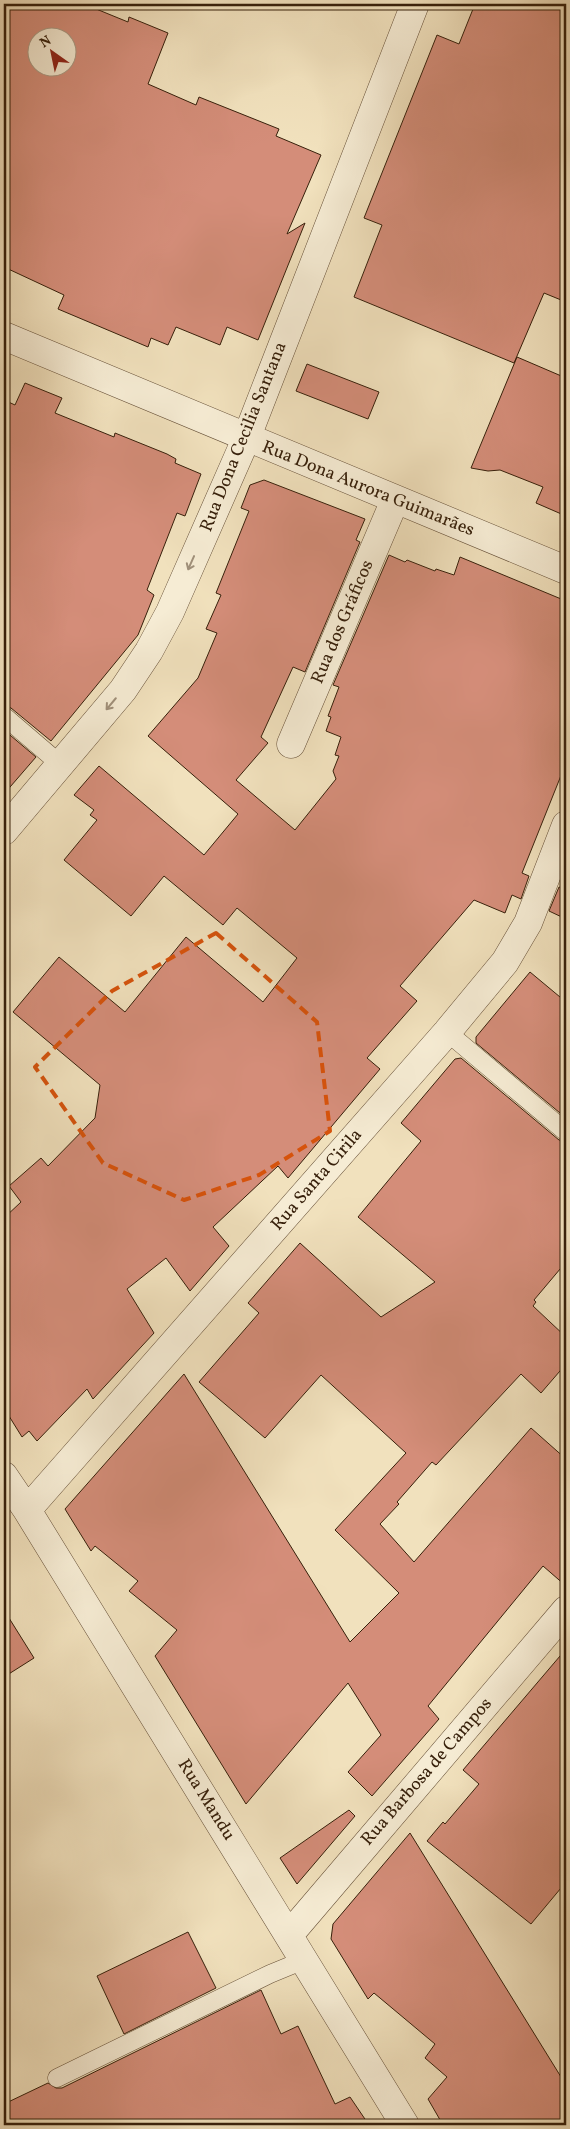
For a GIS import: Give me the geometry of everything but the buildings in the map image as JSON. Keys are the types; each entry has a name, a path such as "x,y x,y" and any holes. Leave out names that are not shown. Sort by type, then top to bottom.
{"street":[{"name":"Rua Dona Cecilia Santana","path":"4,831 123,690 149,651 170,612 246,439 415,4"},
{"name":"Rua Dona Aurora Guimarães","path":"4,336 246,439 566,570"},
{"name":"Rua dos Gráficos","path":"291,744 395,500"},
{"name":"Rua Santa Cirila","path":"27,1510 447,1032 506,962 528,923 566,825"},
{"name":"Rua Mandu","path":"4,1476 27,1510 405,2125"},
{"name":"Rua Barbosa de Campos","path":"289,1935 566,1610"}],"lane":[{"path":"4,716 60,764"},
{"path":"447,1032 566,1132"},
{"path":"57,2078 270,1974 304,1960"}],"highlighted area":[{"path":"216,933 317,1022 330,1131 259,1175 184,1200 103,1163 35,1067 112,991"}]}
